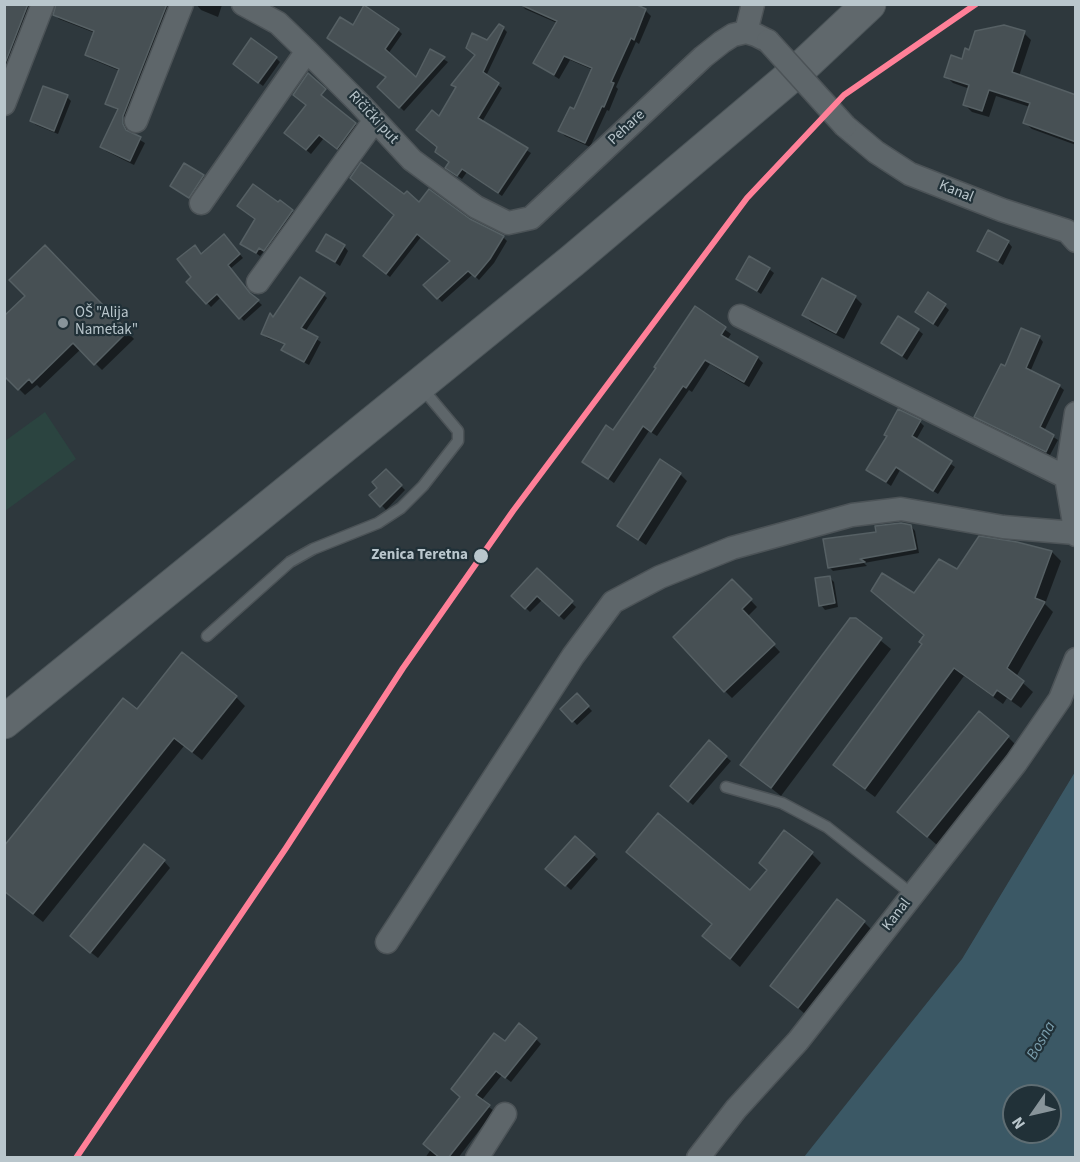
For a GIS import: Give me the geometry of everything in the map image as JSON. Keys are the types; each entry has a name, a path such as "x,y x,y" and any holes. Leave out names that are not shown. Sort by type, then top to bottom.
{"main road":[{"path":"4,722 572,261 804,65 869,4"}],"street":[{"path":"4,104 43,4"},
{"path":"136,121 182,4"},
{"name":"Ričički put","path":"243,4 278,23 412,160 476,207 508,223"},
{"path":"746,32 753,4"},
{"name":"Kanal","path":"746,32 756,34 768,41 845,126 876,152 910,174 1002,210 1067,231 1076,241"},
{"name":"Pehare","path":"508,223 531,218 703,57 734,35 746,32"},
{"path":"201,202 307,51"},
{"path":"258,282 375,120"},
{"path":"740,316 1066,477"},
{"path":"387,942 573,656 613,602 660,578 732,548 852,515 901,509 1003,527 1075,534 1066,477 1076,413"},
{"name":"Kanal","path":"698,1158 736,1109 798,1041 1016,763 1060,699 1076,659"},
{"path":"477,1158 504,1114"}],"lane":[{"path":"207,636 290,562 313,549 378,523 401,508 447,458 458,441 458,432 419,384"},
{"path":"726,787 782,804 827,827 913,895"}],"green space":[{"path":"45,412 76,459 5,511 5,441"}],"water":[{"name":"Bosna","path":"1075,772 1075,1157 804,1157 962,959"}],"building":[{"path":"4,4 28,4 4,66"},
{"path":"56,4 167,4 123,116 126,130 141,137 130,161 100,147 118,109 105,104 119,69 85,55 94,31 53,15"},
{"path":"519,4 635,4 646,9 634,40 631,38 611,82 614,83 604,107 602,106 585,143 558,131 570,107 574,109 592,68 564,56 554,75 533,63 557,21"},
{"path":"364,5 399,29 385,49 416,77 430,49 445,57 399,108 377,87 386,77 327,38 340,17 353,25"},
{"path":"499,24 504,27 483,72 499,83 478,118 528,148 498,193 462,169 457,176 445,168 449,162 435,152 437,147 416,130 432,110 439,116 456,87 451,85 475,55 466,48 472,33 487,40"},
{"path":"1004,25 1025,31 1012,72 1076,95 1076,142 1023,123 1030,103 989,90 982,111 963,105 969,85 944,77 951,55 962,59 965,48 969,50 975,31"},
{"path":"251,38 277,57 258,83 233,64"},
{"path":"308,73 326,89 321,95 356,123 337,149 319,135 306,150 284,133 306,105 293,95"},
{"path":"43,86 68,95 54,131 30,121"},
{"path":"361,162 404,194 407,191 419,202 429,189 470,219 504,236 490,259 475,277 468,271 437,299 423,285 450,261 417,234 386,274 363,256 394,215 350,178"},
{"path":"184,163 204,175 189,198 170,186"},
{"path":"253,184 293,210 264,251 259,248 256,253 240,244 255,219 237,206"},
{"path":"988,230 1009,241 998,261 977,251"},
{"path":"224,234 240,254 228,265 250,293 259,300 239,319 217,294 206,304 186,282 191,277 177,259 195,245 201,254"},
{"path":"326,234 345,245 335,262 316,251"},
{"name":"OŠ \"Alija Nametak\"","path":"45,245 128,331 94,365 73,343 32,383 29,379 18,390 4,376 4,316 25,296 9,280"},
{"path":"749,256 770,268 757,291 736,279"},
{"path":"300,277 325,293 301,328 318,337 304,362 281,350 285,344 261,334 270,313 273,317"},
{"path":"822,278 856,296 836,333 802,315"},
{"path":"928,292 946,304 933,324 915,312"},
{"path":"695,306 726,327 721,335 758,357 744,382 705,360 686,388 683,386 651,432 643,426 608,479 582,462 606,425 613,430"},
{"path":"898,316 919,329 902,356 881,343"},
{"path":"1021,328 1040,336 1026,368 1060,385 1040,427 1054,435 1046,452 974,417 1001,364 1005,366"},
{"path":"898,409 921,420 912,436 952,461 933,491 896,467 886,482 866,470 887,436 884,435"},
{"path":"660,459 681,473 638,540 617,526"},
{"path":"386,469 402,485 380,507 369,495 377,488 372,482"},
{"path":"901,523 911,525 916,549 860,559 865,562 828,568 823,539 876,532 875,526"},
{"path":"979,536 1052,551 1035,598 1045,602 1007,668 1024,681 1011,700 997,690 993,696 954,668 865,789 833,765 922,644 919,642 924,635 871,591 882,573 914,593 939,559 957,569"},
{"path":"537,568 573,601 559,616 537,596 525,609 511,596"},
{"path":"830,576 835,603 819,606 815,578"},
{"path":"732,579 752,599 742,609 775,644 724,692 673,637"},
{"path":"850,618 856,618 882,638 771,788 740,765"},
{"path":"182,652 237,696 192,752 174,738 33,914 4,891 4,846 123,698 137,709"},
{"path":"577,693 589,706 572,722 560,709"},
{"path":"979,711 1009,736 927,837 897,812"},
{"path":"709,740 727,756 688,802 670,786"},
{"path":"658,813 750,890 767,870 759,863 784,830 813,852 730,959 702,936 712,924 626,852"},
{"path":"575,836 595,854 565,886 545,869"},
{"path":"144,844 165,860 90,953 70,936"},
{"path":"837,899 865,921 798,1008 770,986"},
{"path":"519,1023 537,1038 505,1078 496,1071 476,1095 490,1105 448,1158 440,1158 423,1144 460,1097 451,1089 494,1033 505,1041"}],"transit line":[{"path":"76,1158 286,848 403,668 513,511 747,198 844,95 976,4"}],"place":[{"name":"OŠ \"Alija Nametak\"","path":"63,323"},
{"name":"Zenica Teretna","path":"481,556"}]}
